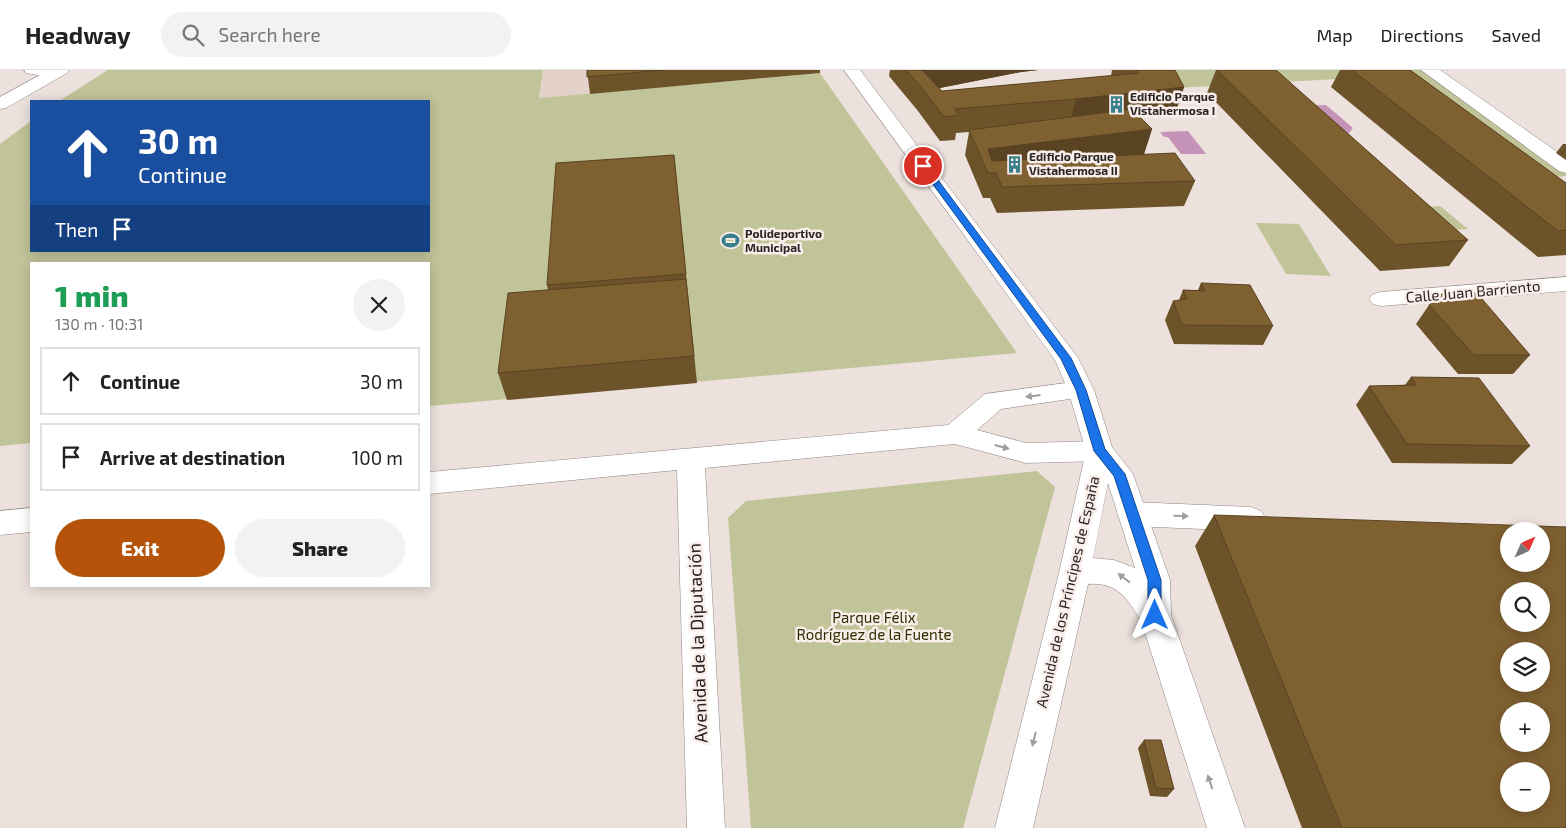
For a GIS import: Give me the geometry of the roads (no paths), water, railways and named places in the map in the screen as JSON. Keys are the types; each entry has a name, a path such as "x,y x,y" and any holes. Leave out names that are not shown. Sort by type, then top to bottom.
{"street":[{"name":"Avenida de los Príncipes de España","path":"852,70 1066,358 1081,390 1100,451 1075,573 1014,828"},
{"path":"1429,70 1562,176"},
{"path":"0,104 58,72"},
{"name":"Calle Juan Barriento","path":"1381,300 1566,284"},
{"path":"955,434 994,401 1081,390"},
{"path":"430,483 955,434 1026,453 1100,451 1119,474 1154,580 1155,615"},
{"name":"Avenida de la Diputación","path":"691,459 706,828"},
{"path":"1132,514 1280,520"},
{"path":"0,523 30,520"},
{"path":"1075,573 1096,569 1117,573 1136,587 1155,615 1226,828"}],"lane":[{"path":"30,70 58,72"}],"place":[{"name":"Edificio Parque Vistahermosa I","path":"1116,104"},
{"name":"Edificio Parque Vistahermosa II","path":"1015,164"},
{"name":"Polideportivo Municipal","path":"731,241"}],"park label":[{"name":"Parque Félix Rodríguez de la Fuente","path":"874,626"}]}
